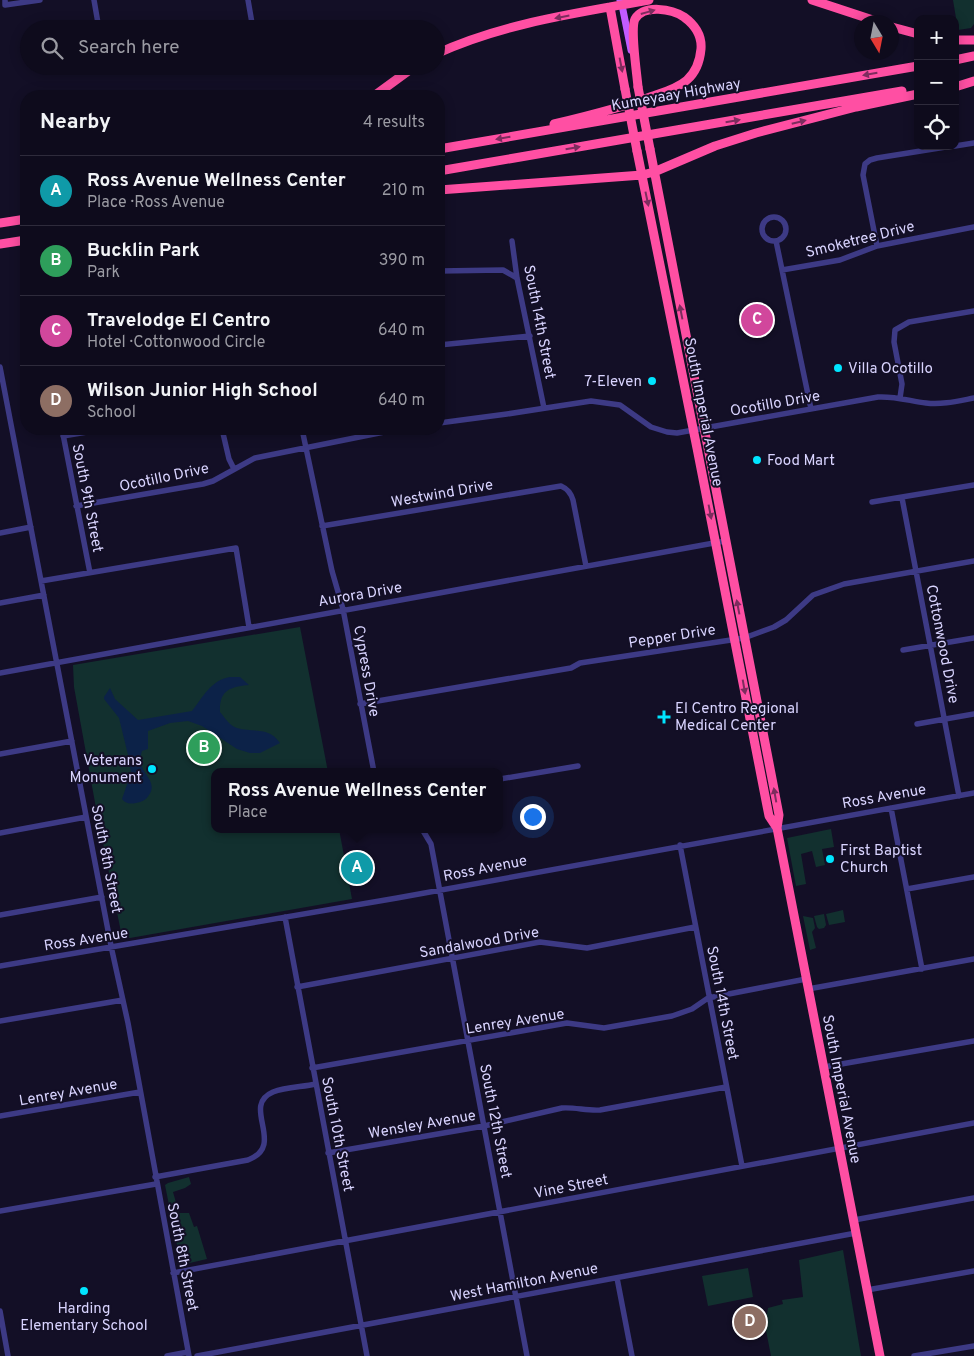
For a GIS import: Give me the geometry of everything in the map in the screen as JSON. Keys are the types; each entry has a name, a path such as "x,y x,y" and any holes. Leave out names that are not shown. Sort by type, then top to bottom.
{"highway":[{"path":"445,50 488,34 534,22 610,4 649,0"},
{"path":"812,0 858,15"},
{"name":"South Imperial Avenue","path":"610,4 637,151 698,429"},
{"path":"533,133 549,125 634,103 668,91 684,82 692,75 697,65 701,42 697,31 678,13 665,10 650,10 640,14 634,21 638,87"},
{"path":"899,29 914,33"},
{"path":"959,40 974,40"},
{"path":"959,59 974,56"},
{"name":"Kumeyaay Highway","path":"445,148 914,67"},
{"path":"382,90 403,75"},
{"path":"959,82 974,80"},
{"path":"959,86 974,80"},
{"name":"South Imperial Avenue","path":"638,87 698,429 739,639 752,734 768,816 776,828 880,1356"},
{"path":"445,170 914,90"},
{"path":"445,190 642,175 743,137 856,107 914,95"},
{"path":"0,223 20,220"},
{"path":"0,244 20,241"},
{"name":"South Imperial Avenue","path":"739,639 763,732 779,816 776,828"},
{"path":"752,734 763,732"}],"main road":[{"name":"South Imperial Avenue","path":"621,2 638,87"}],"street":[{"path":"5,3 40,0"},
{"path":"94,0 97,20"},
{"path":"248,0 251,20"},
{"path":"959,145 974,143"},
{"path":"877,246 863,175 865,164 877,158 928,150"},
{"path":"768,218 780,218 785,225 784,235 776,240 768,239 762,232 763,224 768,218"},
{"name":"Smoketree Drive","path":"782,270 840,260 877,246 974,227"},
{"path":"776,240 812,408"},
{"name":"South 14th Street","path":"512,241 544,408"},
{"path":"445,271 503,270 518,278"},
{"path":"900,398 902,384 894,342 895,330 908,322 974,311"},
{"path":"445,344 530,336"},
{"name":"South 8th Street","path":"0,367 123,1000 188,1354"},
{"name":"Ocotillo Drive","path":"445,422 591,401 620,405 651,427 677,433 878,397 900,398 927,404 940,404 974,398"},
{"path":"63,436 69,435"},
{"path":"223,435 234,469"},
{"name":"Cypress Drive","path":"303,435 322,526 343,610 373,768"},
{"name":"Ocotillo Drive","path":"76,506 208,482 255,458 368,435"},
{"name":"South 9th Street","path":"63,436 90,573"},
{"path":"872,502 974,485"},
{"name":"Westwind Drive","path":"322,526 561,486 566,488 573,500 586,566"},
{"name":"Cottonwood Drive","path":"902,498 959,796"},
{"path":"0,533 31,527"},
{"name":"Aurora Drive","path":"0,673 249,626 720,542"},
{"path":"41,581 236,548 249,626"},
{"name":"Pepper Drive","path":"360,704 571,668 580,663 739,639 774,627 786,620 813,595 844,584 974,561"},
{"path":"0,603 44,595"},
{"path":"903,650 974,638"},
{"path":"917,724 974,714"},
{"path":"0,754 72,741"},
{"path":"503,779 578,766"},
{"name":"Ross Avenue","path":"0,966 440,890 974,793"},
{"path":"891,808 922,969"},
{"path":"0,833 86,817"},
{"path":"425,833 431,844 440,890"},
{"name":"South 14th Street","path":"680,845 708,998 742,1166"},
{"path":"907,889 974,878"},
{"name":"South 12th Street","path":"440,890 527,1356"},
{"path":"0,915 102,897"},
{"name":"South 10th Street","path":"285,917 367,1356"},
{"name":"Sandalwood Drive","path":"297,987 540,942 587,948 695,927"},
{"path":"808,988 974,960"},
{"name":"Lenrey Avenue","path":"312,1068 567,1023 604,1028 614,1027 672,1016 692,1009 708,998 806,979"},
{"path":"0,1022 123,1000"},
{"path":"824,1067 974,1041"},
{"path":"0,1211 248,1160 257,1156 264,1147 265,1138 260,1106 265,1098 274,1092 316,1084"},
{"name":"Wensley Avenue","path":"328,1153 484,1126 562,1108 572,1107 600,1110 726,1087"},
{"name":"Lenrey Avenue","path":"0,1116 140,1092"},
{"name":"Vine Street","path":"173,1273 974,1124"},
{"path":"854,1220 974,1198"},
{"name":"West Hamilton Avenue","path":"197,1356 856,1233"},
{"path":"867,1290 974,1271"},
{"path":"617,1278 632,1356"},
{"path":"0,1311 8,1356"},
{"path":"914,1356 974,1346"},
{"path":"167,1356 188,1354"}],"green space":[{"path":"953,0 974,0 974,24 971,28 959,30 959,15 956,15"},
{"path":"300,627 327,768 211,768 211,833 340,833 352,899 130,938 122,937 74,687 73,665"},
{"path":"831,829 834,847 822,849 825,865 816,867 812,851 801,854 806,884 796,886 787,838"},
{"path":"843,910 845,922 829,925 826,914"},
{"path":"824,914 826,925 824,928 819,929 814,916"},
{"path":"803,916 813,918 815,928 812,932 816,948 810,950"},
{"path":"189,1177 191,1184 173,1192 179,1213 189,1213 194,1227 197,1226 207,1259 181,1265 165,1185"},
{"path":"843,1250 861,1356 771,1356 763,1315 767,1314 768,1308 783,1304 782,1300 803,1297 799,1260"},
{"path":"748,1268 753,1297 708,1306 702,1276"}],"water":[{"path":"230,677 240,677 249,685 227,691 221,699 220,712 234,727 266,732 271,734 280,743 260,753 250,753 237,749 202,726 188,721 170,723 148,731 148,749 142,751 141,760 142,767 151,782 151,790 147,798 140,802 127,803 124,801 122,799 131,773 119,718 104,699 110,688 115,699 138,720 192,711 213,685"}],"place":[{"name":"Travelodge El Centro","path":"757,320"},
{"name":"Villa Ocotillo","path":"838,368"},
{"name":"7-Eleven","path":"652,381"},
{"name":"Food Mart","path":"757,460"},
{"name":"El Centro Regional Medical Center","path":"664,717"},
{"name":"Bucklin Park","path":"204,748"},
{"name":"Veterans Monument","path":"152,769"},
{"name":"First Baptist Church","path":"830,859"},
{"name":"Ross Avenue Wellness Center","path":"357,868"},
{"name":"Harding Elementary School","path":"84,1291"},
{"name":"Wilson Junior High School","path":"750,1322"}]}
